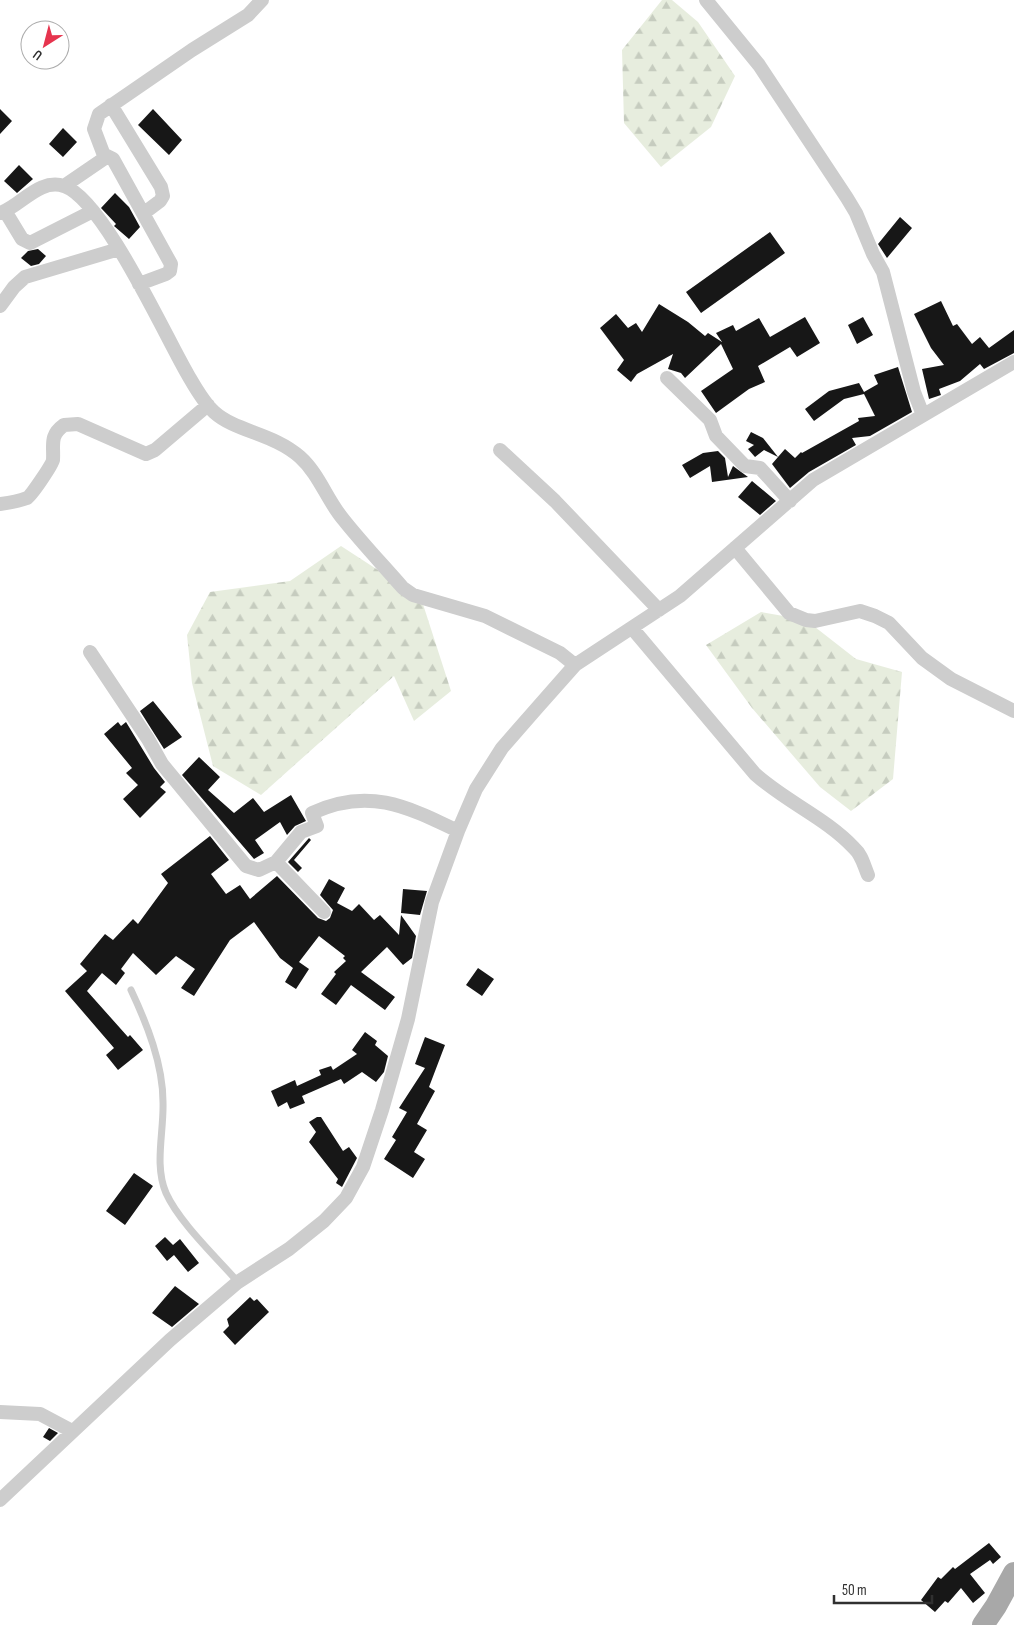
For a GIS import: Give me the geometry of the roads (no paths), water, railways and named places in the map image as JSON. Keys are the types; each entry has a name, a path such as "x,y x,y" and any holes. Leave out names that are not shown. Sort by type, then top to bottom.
{"main road":[{"path":"983,1625 1014,1573"}],"street":[{"path":"140,284 166,274 171,268 144,213 113,159 105,155 94,129 99,114 248,14 262,0"},
{"path":"706,0 759,65 856,213 873,254 883,272 914,392 923,415"},
{"path":"111,105 161,187 163,196 160,201 144,213"},
{"path":"93,212 30,242 22,239 2,212 46,186 64,186 102,160 105,155"},
{"path":"64,186 81,198 119,248 188,374 208,405 228,421 275,439 300,456 309,465 342,519 403,588 413,595 485,616 560,653 576,665"},
{"path":"0,306 14,287 25,277 119,248"},
{"path":"0,1500 170,1340 238,1282 289,1249 324,1221 346,1198 355,1184 379,1120 408,1019 432,902 458,831 476,789 502,748 576,665 680,596 790,501 828,471 1014,362"},
{"path":"666,378 710,420 716,436 745,466 760,468 790,501"},
{"path":"0,504 25,498 32,493 52,463 54,435 64,425 78,424 146,454 155,450 208,405"},
{"path":"500,450 554,501 659,610"},
{"path":"735,548 788,613 806,620 860,611 875,616 898,630 922,658 951,679 1014,711"},
{"path":"632,628 755,774 772,790 820,820 844,838 861,858 868,875"},
{"path":"90,652 148,738 162,764 246,866 259,870 276,862 301,832 317,826 312,813 332,803 355,799 389,802 458,831"},
{"path":"276,862 324,912"},
{"path":"0,1412 40,1414 72,1431"}],"lane":[{"path":"131,990 145,1019 162,1081 161,1178 166,1194 177,1212 238,1282"}]}
